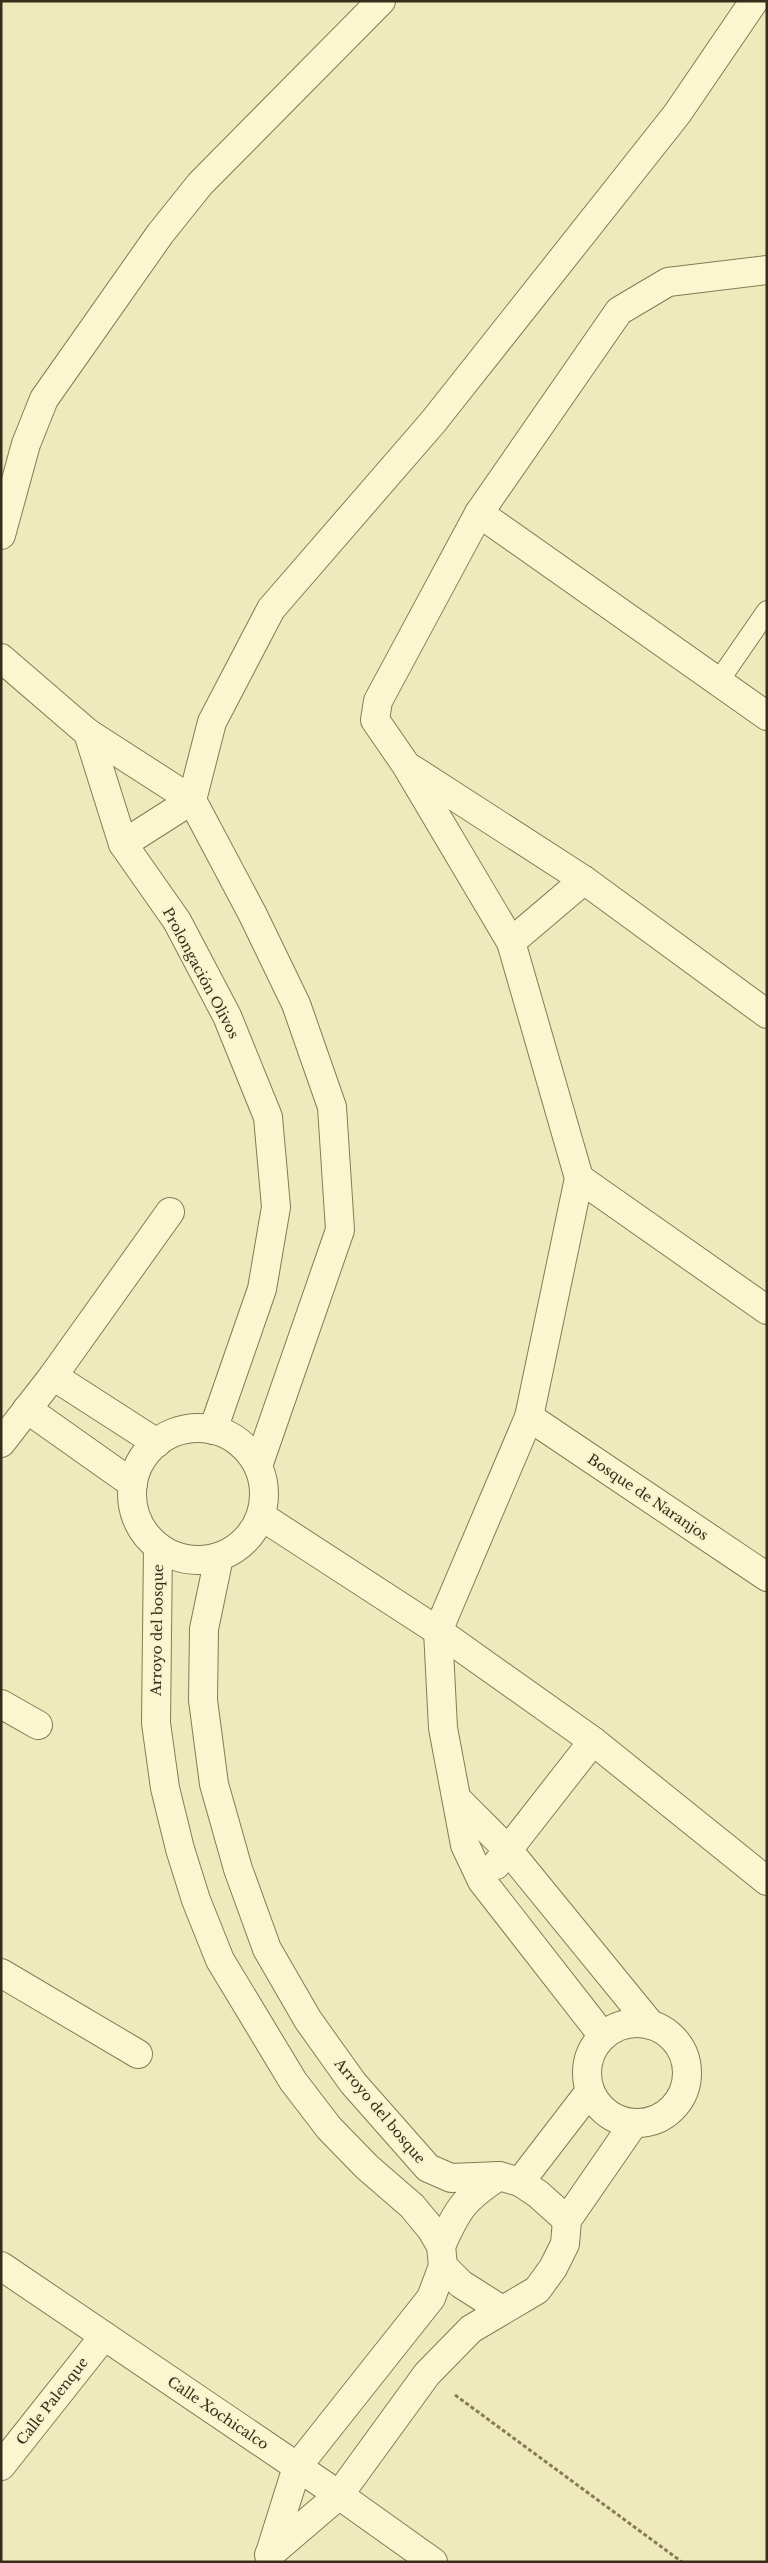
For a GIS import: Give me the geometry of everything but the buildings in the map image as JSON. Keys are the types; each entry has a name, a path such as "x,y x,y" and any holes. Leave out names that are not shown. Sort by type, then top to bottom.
{"street":[{"path":"1,535 26,444 44,399 160,234 200,184 381,1"},
{"path":"123,844 192,800 212,722 271,609 433,422 677,114 754,1"},
{"path":"603,2036 482,1881 465,1844 443,1728 438,1631 529,1417 579,1178 511,942 406,765 375,720 378,701 479,513 619,311 668,282 767,270"},
{"path":"479,513 767,716"},
{"path":"1,658 88,733 192,800 253,915 296,1004 332,1107 340,1230 258,1466"},
{"name":"Prolongación Olivos","path":"88,733 123,844 178,921 227,1016 268,1117 276,1206 263,1280 214,1430"},
{"path":"406,765 584,880 767,1014"},
{"path":"511,942 584,880"},
{"path":"579,1178 767,1310"},
{"path":"1,1443 53,1376 170,1212"},
{"path":"53,1376 157,1443"},
{"path":"27,1409 133,1484"},
{"name":"Bosque de Naranjos","path":"529,1417 767,1577"},
{"name":"Arroyo del bosque","path":"442,2256 431,2228 412,2206 367,2167 329,2128 294,2081 220,1960 196,1900 180,1849 164,1779 156,1723 158,1547 142,1530 133,1508 133,1484 141,1461 157,1443 181,1431 194,1428 214,1430 228,1435 240,1443 258,1466 264,1482 261,1516 252,1533 237,1548 219,1557 204,1629 202,1700 214,1784 238,1869 267,1949 308,2020 353,2083 428,2168 451,2178 509,2179"},
{"path":"261,1516 438,1631 594,1741 767,1881"},
{"path":"158,1547 177,1558 198,1561 219,1557"},
{"path":"1,1704 38,1725"},
{"path":"482,1881 509,1851 594,1741"},
{"path":"458,1800 509,1851 652,2025"},
{"path":"1,1973 138,2054"},
{"path":"634,2023 652,2025 666,2032 678,2043 685,2057 687,2074 684,2089 676,2104 664,2115 649,2122 634,2123 615,2118 600,2107 590,2091 587,2077 588,2062 594,2048 603,2036 618,2027 634,2023"},
{"path":"266,2557 298,2466 431,2298 454,2218 470,2196 509,2179 590,2091"},
{"path":"266,2557 339,2495 427,2374 471,2329 537,2290 553,2268 565,2244 567,2220 634,2123"},
{"path":"509,2179 538,2194 567,2220"},
{"path":"442,2256 461,2284 502,2310"},
{"name":"Calle Xochicalco","path":"1,2266 298,2466 433,2562"},
{"name":"Calle Palenque","path":"1,2466 104,2336"}],"lane":[{"path":"718,682 767,611"}],"path":[{"path":"427,2374 682,2562"}]}
